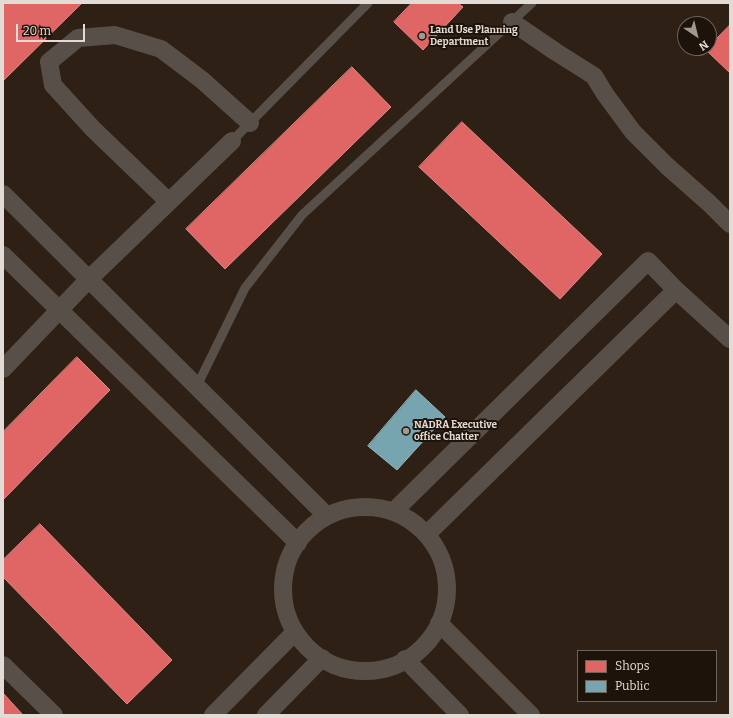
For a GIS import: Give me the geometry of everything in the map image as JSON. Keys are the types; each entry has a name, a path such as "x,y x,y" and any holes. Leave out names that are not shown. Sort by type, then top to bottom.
{"street":[{"path":"512,22 594,76 633,132 667,166 730,224"},
{"path":"169,202 93,129 53,85 49,62 78,38 115,35 161,49 202,80 250,123"},
{"path":"3,369 89,279 232,141"},
{"path":"3,194 326,516"},
{"path":"3,255 298,543"},
{"path":"393,512 648,261 676,290 730,339"},
{"path":"427,534 676,290"},
{"path":"353,507 380,508 406,517 427,534 441,557 447,584 444,611 439,623 432,635 414,655 389,667 363,671 336,666 313,652 295,632 285,607 283,581 290,554 305,532 326,516 353,507"},
{"path":"439,623 531,715"},
{"path":"214,715 295,632"},
{"path":"266,715 322,658"},
{"path":"405,660 460,715"},
{"path":"3,665 54,715"}],"lane":[{"path":"232,141 368,3"},
{"path":"196,386 245,288 302,215 532,3"}],"shaded area":[{"path":"3,3 730,3 730,715 3,715"}],"building: Shops":[{"path":"3,3 82,3 3,81"},
{"name":"Land Use Planning Department","path":"412,3 458,3 463,7 423,50 394,22"},
{"path":"730,25 730,73 712,56 717,56 717,39"},
{"path":"352,67 391,107 225,269 186,229"},
{"path":"462,122 602,254 560,299 419,167"},
{"path":"77,357 110,390 3,500 3,432"},
{"path":"40,524 172,660 127,704 3,577 3,560"},
{"path":"3,693 23,715 3,715"}],"building: Public":[{"name":"NADRA Executive office Chatter","path":"416,390 445,417 397,470 368,446"}],"place":[{"name":"Land Use Planning Department","path":"422,36"},
{"name":"NADRA Executive office Chatter","path":"406,431"}]}
